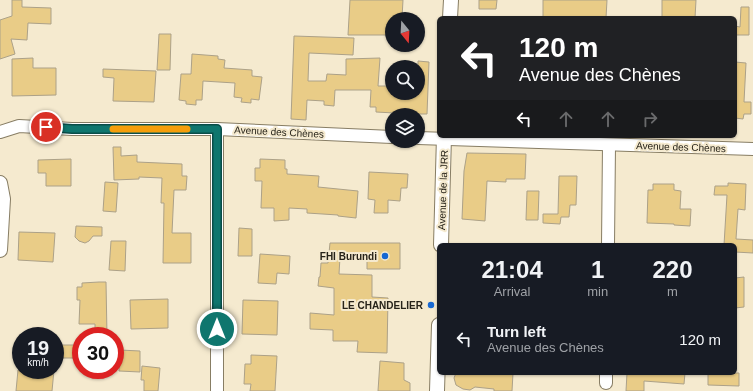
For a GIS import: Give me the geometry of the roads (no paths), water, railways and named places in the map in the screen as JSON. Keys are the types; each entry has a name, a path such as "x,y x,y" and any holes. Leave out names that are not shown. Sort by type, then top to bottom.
{"street":[{"path":"450,16 451,0"},
{"name":"Avenue des Chènes","path":"0,132 19,126 72,129 217,129 385,137"},
{"path":"217,129 217,391"},
{"name":"Avenue des Chènes","path":"425,138 753,149"},
{"name":"Avenue de la JRR","path":"441,243 444,138"},
{"path":"608,243 609,145"},
{"path":"0,183 3,199 0,250"},
{"path":"437,375 437,391"}],"place":[{"name":"FHI Burundi","path":"385,256"},
{"name":"LE CHANDELIER","path":"431,305"}]}
